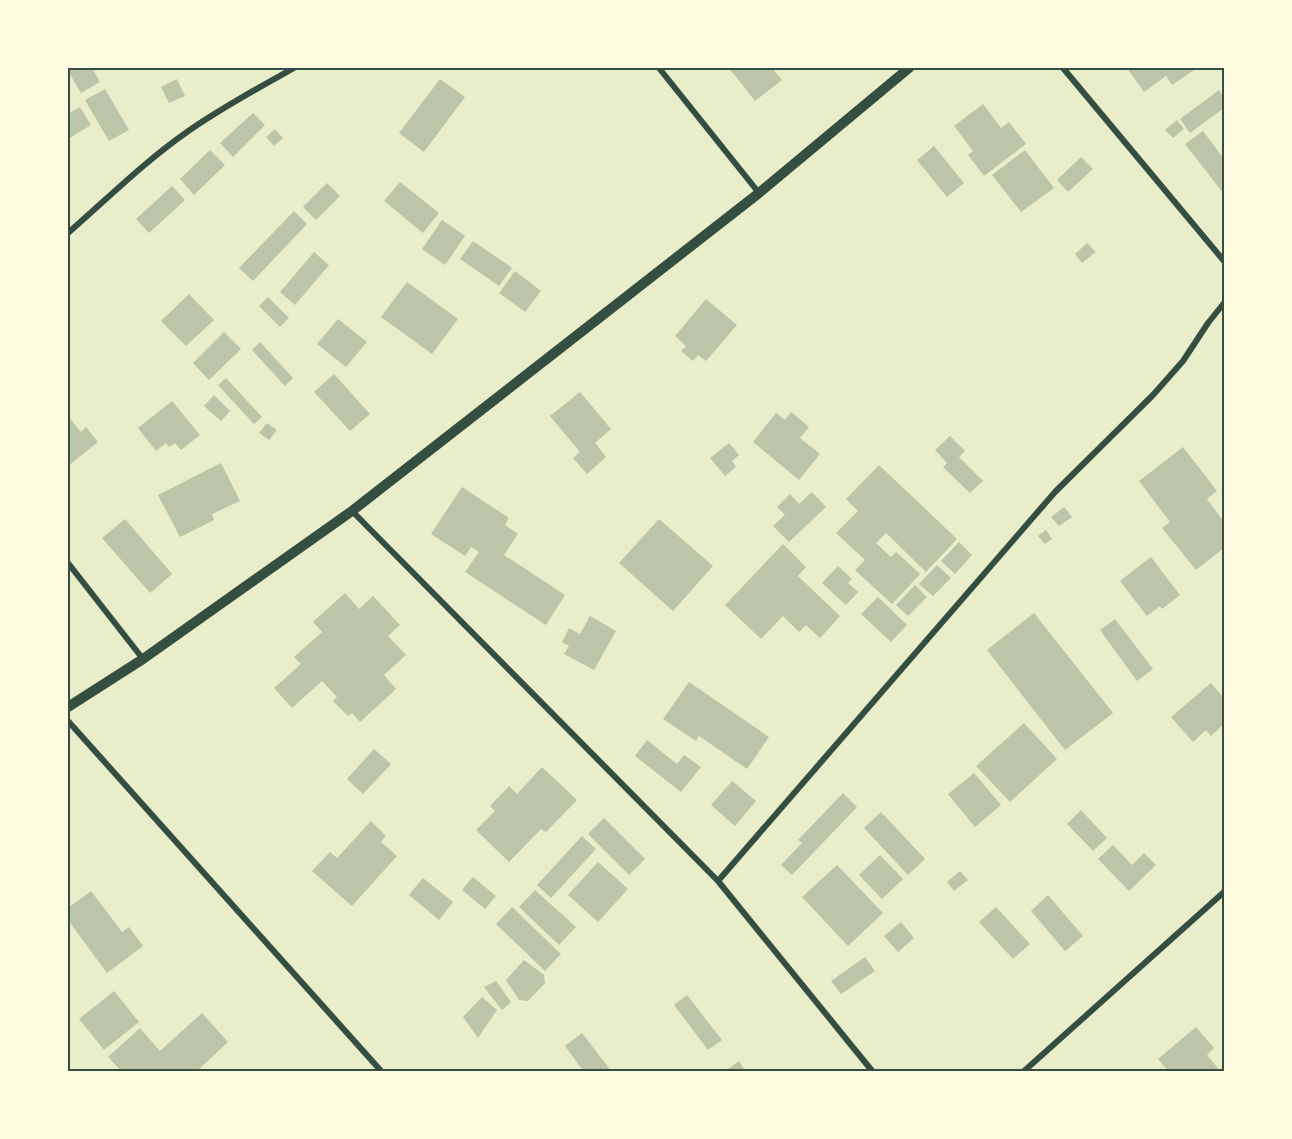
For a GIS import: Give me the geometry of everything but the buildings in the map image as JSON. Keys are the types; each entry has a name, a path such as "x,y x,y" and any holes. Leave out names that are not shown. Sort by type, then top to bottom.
{"street":[{"path":"68,233 142,167 187,132 294,68"},
{"path":"658,68 759,193"},
{"path":"68,707 143,660 352,511 759,193 909,68"},
{"path":"1063,68 1224,261"},
{"path":"718,880 1055,492 1153,395 1183,361 1224,303"},
{"path":"352,511 718,880 873,1071"},
{"path":"68,563 143,660"},
{"path":"68,721 382,1071"},
{"path":"1023,1071 1224,892"}]}
